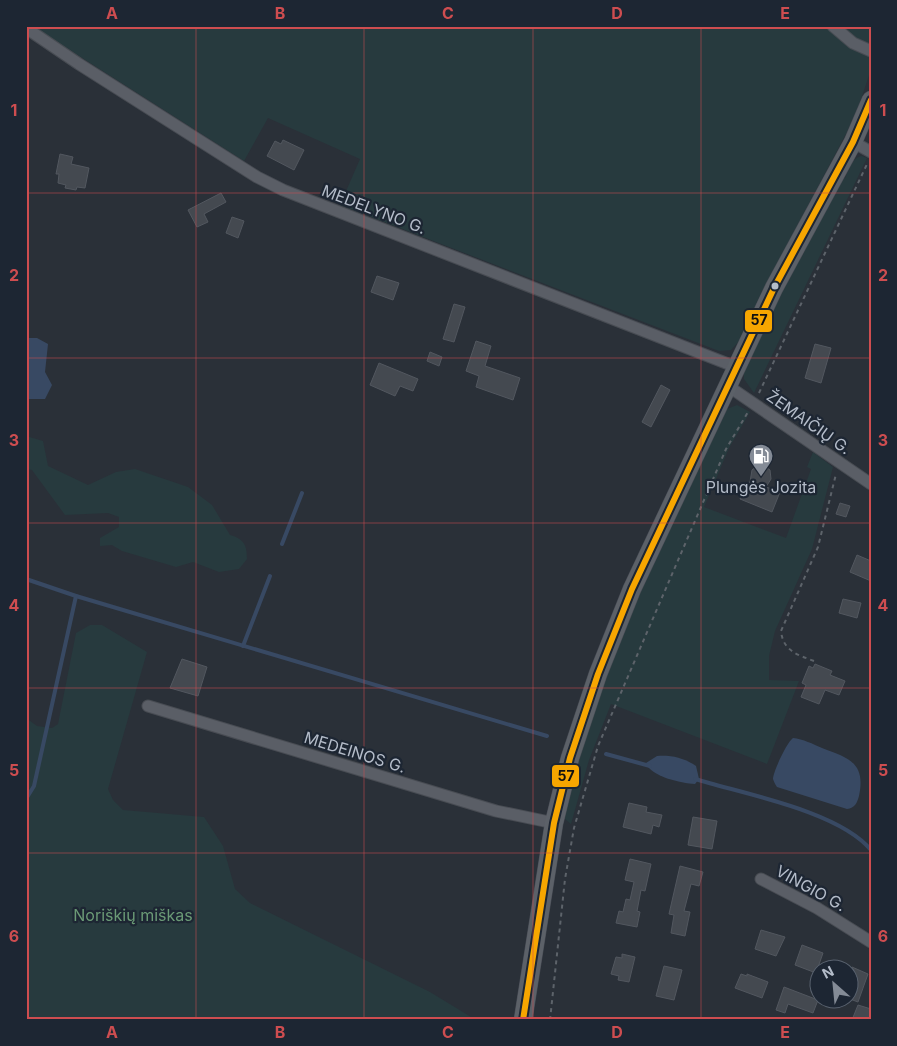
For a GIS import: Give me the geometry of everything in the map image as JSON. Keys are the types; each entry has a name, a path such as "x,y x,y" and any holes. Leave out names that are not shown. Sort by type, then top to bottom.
{"main road":[{"path":"523,1020 554,823 584,713 614,631 736,367 793,250 853,142 871,100"}],"street":[{"path":"833,26 853,43 871,51"},
{"name":"MEDELYNO G.","path":"26,28 257,177 283,190 736,367"},
{"path":"853,142 871,154"},
{"name":"ŽEMAIČIŲ G.","path":"728,386 871,484"},
{"name":"MEDEINOS G.","path":"148,706 496,811 554,823"},
{"name":"VINGIO G.","path":"760,879 817,908 871,942"}],"path":[{"path":"550,1020 565,878 574,828 598,746 726,449 754,403 871,154"},
{"path":"814,661 791,652 783,640 781,631 818,547 839,463"}],"green space":[{"path":"32,26 871,26 871,69 859,105 847,132 794,232 742,338 731,350 719,351 340,205 360,159 268,118 244,161"},
{"path":"862,156 867,158 754,393 744,379 744,372 783,285 842,177 845,178 853,161"},
{"path":"737,405 750,412 729,448 704,507 786,538 811,469 807,467 813,452 833,467 812,549 775,631 769,656 769,680 799,681 767,764 611,704 589,760 571,824 565,819 564,815 570,787 618,639 724,414 727,409"},
{"path":"26,436 43,441 48,466 88,485 116,472 135,469 188,487 212,505 230,535 239,538 244,543 247,559 239,569 219,572 193,562 176,567 122,551 112,545 100,546 100,538 119,527 119,517 108,513 65,515 32,470 26,469"},
{"name":"Noriškių miškas","path":"90,625 102,625 147,652 108,789 113,800 123,810 204,817 223,846 235,889 250,903 430,992 476,1020 26,1020 26,718 37,726 52,728 58,724 76,633"}],"water":[{"path":"26,338 37,338 48,344 45,372 52,385 45,399 26,399"},
{"path":"793,738 840,755 853,763 860,776 861,785 858,799 854,806 847,809 777,787 773,779 775,770"},
{"path":"657,756 678,758 691,763 696,766 699,779 695,784 675,781 660,776 649,768 646,763"}],"building":[{"path":"283,140 304,150 294,170 267,156 275,141 281,144"},
{"path":"60,154 73,157 71,164 89,168 85,188 77,187 76,190 65,188 66,185 58,183 59,174 56,174"},
{"path":"221,193 226,202 204,214 208,222 197,227 188,210"},
{"path":"232,217 244,221 238,238 226,233"},
{"path":"377,276 399,283 393,300 371,292"},
{"path":"454,304 465,307 454,342 443,339"},
{"path":"476,341 491,346 485,366 520,378 513,400 476,387 479,376 466,371"},
{"path":"815,344 831,348 821,383 805,378"},
{"path":"430,352 442,357 439,366 427,361"},
{"path":"379,363 418,379 413,391 400,386 395,396 370,385"},
{"path":"661,385 670,390 651,427 642,422"},
{"path":"757,466 764,466 770,470 771,479 766,487 780,492 772,512 740,499 746,484 750,482 752,470"},
{"path":"840,503 850,506 846,517 836,514"},
{"path":"857,555 871,561 871,581 850,572"},
{"path":"843,599 861,603 857,618 839,613"},
{"path":"182,659 207,667 198,696 170,688"},
{"path":"815,664 832,671 830,675 845,681 839,695 825,690 819,704 801,697 806,685 802,683 809,666 813,668"},
{"path":"629,803 647,807 646,812 662,815 659,827 653,825 651,834 623,827"},
{"path":"693,817 717,821 712,849 688,845"},
{"path":"630,859 651,864 645,891 641,890 637,911 640,912 637,927 616,923 619,911 623,912 626,899 630,900 634,882 625,880"},
{"path":"680,866 703,872 699,886 691,884 684,911 690,912 685,936 671,933 674,915 669,914"},
{"path":"761,930 785,937 776,956 755,949"},
{"path":"802,945 823,953 821,958 810,958 810,971 795,965"},
{"path":"622,954 635,957 629,982 618,980 619,976 611,974 616,957 622,958"},
{"path":"664,966 682,970 674,1000 656,996"},
{"path":"860,970 868,974 860,996"},
{"path":"741,974 747,976 747,974 768,982 762,998 735,988"},
{"path":"784,987 810,997 810,1008 815,1008 813,1013 788,1004 785,1013 776,1010"},
{"path":"860,1006 871,1009 871,1020 852,1020 857,1008 860,1008"}],"waterway":[{"path":"282,544 302,493"},
{"path":"243,646 270,576"},
{"path":"26,579 76,596 547,736"},
{"path":"26,799 34,786 76,596"},
{"path":"606,754 650,766"},
{"path":"695,779 814,814 856,836 871,850"}],"transit line":[{"name":"57","path":"523,1020 554,823 570,758 598,674 632,589 774,288 853,142 871,100"}],"place":[{"name":"Plungės Jozita","path":"761,477"}]}
